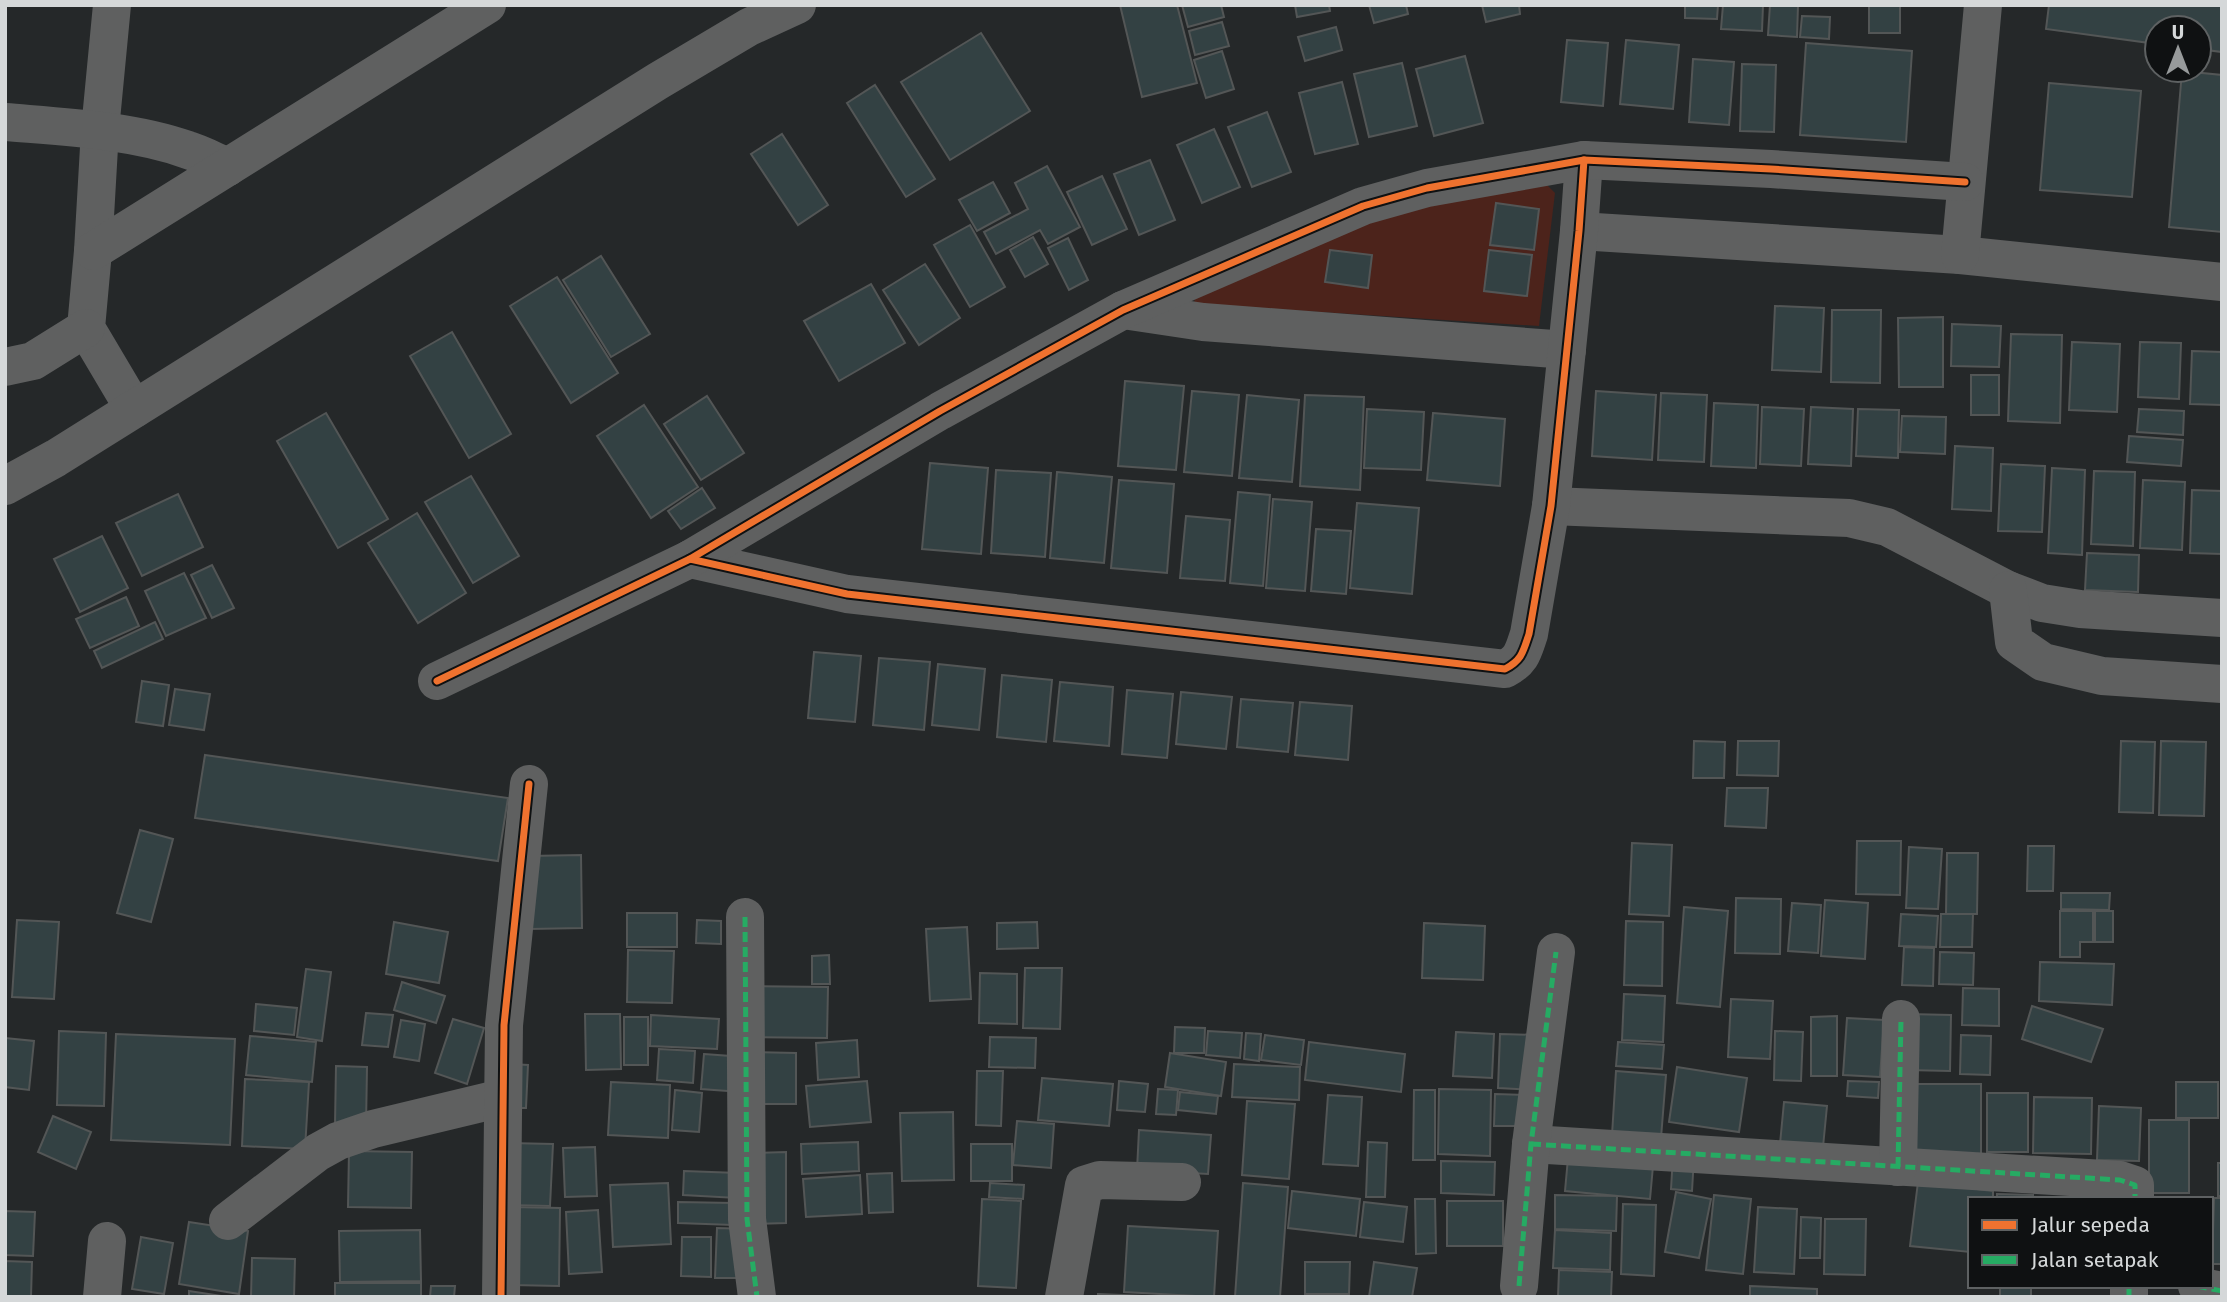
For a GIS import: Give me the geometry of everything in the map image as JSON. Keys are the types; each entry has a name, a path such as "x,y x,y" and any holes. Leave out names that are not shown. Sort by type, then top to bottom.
{"street":[{"path":"113,5 100,130 86,328 134,410"},
{"path":"93,251 487,5"},
{"path":"5,486 134,410 658,81 750,27 797,5"},
{"path":"1960,256 1983,5"},
{"path":"5,122 100,130 179,147 228,167"},
{"path":"437,681 690,559 940,411 1123,310 1363,206 1427,188 1584,160 1965,182"},
{"path":"690,559 847,594 1505,669 1517,663 1523,653 1551,506 1584,160"},
{"path":"1579,231 1960,256 2222,282"},
{"path":"1123,310 1203,322 1567,350"},
{"path":"5,367 33,361 86,328"},
{"path":"1551,506 1849,518 1887,527 2008,590 2042,603 2080,609 2222,618"},
{"path":"2008,590 2014,642 2043,663 2102,676 2222,684"},
{"path":"500,1297 504,1025 529,784"},
{"path":"745,917 747,1219 757,1297"},
{"path":"1519,1286 1531,1144 1556,952"},
{"path":"1898,1167 1901,1019"},
{"path":"228,1222 318,1152 338,1141 373,1129 502,1098"},
{"path":"1531,1144 2120,1180 2135,1185 2135,1197"},
{"path":"1064,1297 1084,1185 1100,1180 1182,1182"},
{"path":"102,1297 107,1241"}],"shaded area":[{"path":"1543,181 1555,193 1539,326 1194,304 1195,297 1399,207"}],"building":[{"path":"1120,5 1177,5 1197,83 1142,97"},
{"path":"1182,5 1221,5 1224,17 1188,27"},
{"path":"1295,5 1329,5 1330,11 1297,17"},
{"path":"1369,5 1406,5 1408,14 1374,23"},
{"path":"1482,5 1519,5 1520,14 1486,22"},
{"path":"1685,5 1718,5 1717,19 1685,18"},
{"path":"1723,5 1763,5 1762,31 1721,29"},
{"path":"1770,5 1798,5 1797,37 1768,35"},
{"path":"1869,5 1900,5 1900,33 1869,33"},
{"path":"2049,5 2222,5 2222,52 2213,51 2213,14 2143,14 2143,42 2046,29"},
{"path":"1802,16 1830,17 1829,39 1800,37"},
{"path":"1222,22 1229,46 1195,55 1189,31"},
{"path":"1336,27 1342,50 1305,61 1298,37"},
{"path":"981,33 1030,111 950,160 901,82"},
{"path":"1567,40 1608,43 1603,106 1561,102"},
{"path":"1626,40 1679,45 1673,109 1620,104"},
{"path":"1806,43 1912,51 1906,142 1800,135"},
{"path":"1222,51 1234,89 1206,98 1194,60"},
{"path":"1465,56 1483,123 1434,136 1416,69"},
{"path":"1693,59 1734,62 1729,125 1689,122"},
{"path":"1402,63 1417,126 1369,137 1354,74"},
{"path":"1742,64 1776,65 1774,132 1740,131"},
{"path":"2213,74 2222,75 2222,232 2169,227 2181,84 2213,84"},
{"path":"1342,82 1358,144 1315,154 1299,93"},
{"path":"2049,83 2141,91 2132,197 2040,190"},
{"path":"875,85 935,179 906,197 847,103"},
{"path":"1267,112 1291,172 1252,187 1228,127"},
{"path":"1214,129 1240,187 1202,203 1177,145"},
{"path":"782,134 828,205 798,225 751,154"},
{"path":"1150,160 1175,220 1139,235 1114,174"},
{"path":"1047,166 1080,227 1048,244 1040,230 996,254 984,232 1028,209 1015,183"},
{"path":"1102,176 1127,229 1092,245 1067,192"},
{"path":"993,182 1010,213 977,231 959,200"},
{"path":"1496,203 1539,209 1534,250 1490,245"},
{"path":"970,225 1005,287 970,307 934,245"},
{"path":"1033,237 1048,264 1025,277 1010,250"},
{"path":"1068,238 1088,280 1069,290 1048,248"},
{"path":"1330,250 1372,255 1368,288 1325,282"},
{"path":"1489,250 1532,255 1527,296 1484,291"},
{"path":"601,256 650,334 611,357 563,280"},
{"path":"925,264 960,318 919,345 883,290"},
{"path":"557,277 618,373 571,403 510,306"},
{"path":"871,284 905,343 839,381 804,321"},
{"path":"1775,306 1824,308 1821,372 1772,370"},
{"path":"1832,310 1881,310 1880,383 1831,382"},
{"path":"1943,317 1943,387 1899,387 1898,318"},
{"path":"1952,324 2001,326 1999,367 1951,366"},
{"path":"452,332 511,434 469,458 410,356"},
{"path":"2011,334 2062,335 2060,423 2008,421"},
{"path":"2072,342 2120,344 2117,412 2069,410"},
{"path":"2140,342 2181,343 2179,399 2138,397"},
{"path":"2192,351 2222,352 2222,405 2190,404"},
{"path":"1971,375 1999,375 1999,415 1971,415"},
{"path":"1125,381 1184,386 1176,470 1118,466"},
{"path":"1192,391 1239,395 1232,476 1184,472"},
{"path":"1596,391 1656,395 1652,460 1592,456"},
{"path":"1661,393 1707,395 1704,462 1658,460"},
{"path":"1247,395 1299,400 1292,482 1239,478"},
{"path":"1305,395 1364,397 1360,490 1300,486"},
{"path":"707,396 744,453 701,480 664,424"},
{"path":"1714,403 1758,405 1756,468 1711,466"},
{"path":"644,405 698,487 651,518 597,436"},
{"path":"1762,407 1804,409 1801,466 1760,464"},
{"path":"1811,407 1853,409 1851,466 1808,464"},
{"path":"1367,409 1424,412 1421,470 1364,468"},
{"path":"1858,409 1899,410 1898,458 1856,456"},
{"path":"2139,409 2184,411 2183,435 2137,432"},
{"path":"326,413 388,519 338,548 277,441"},
{"path":"1433,413 1505,419 1500,486 1427,480"},
{"path":"1902,416 1946,417 1945,454 1900,452"},
{"path":"2129,436 2183,440 2181,466 2127,462"},
{"path":"1955,446 1993,448 1991,511 1952,509"},
{"path":"930,463 988,468 981,554 922,549"},
{"path":"2001,464 2045,466 2042,532 1998,531"},
{"path":"2052,468 2085,470 2082,555 2048,553"},
{"path":"996,470 1051,473 1045,557 991,553"},
{"path":"2094,471 2135,472 2133,546 2091,544"},
{"path":"1057,472 1112,477 1104,563 1050,558"},
{"path":"471,476 519,556 473,583 425,502"},
{"path":"1119,480 1174,484 1167,573 1111,568"},
{"path":"2143,480 2185,482 2182,550 2140,548"},
{"path":"702,488 715,508 681,529 668,511"},
{"path":"2192,490 2222,491 2222,554 2190,553"},
{"path":"1238,492 1270,495 1263,586 1230,583"},
{"path":"178,494 203,547 142,576 116,523"},
{"path":"1273,499 1312,502 1305,591 1266,588"},
{"path":"1357,503 1419,508 1412,594 1350,588"},
{"path":"417,513 466,593 418,623 368,543"},
{"path":"1186,516 1230,520 1225,581 1180,578"},
{"path":"1316,529 1351,531 1346,594 1311,591"},
{"path":"102,536 128,588 80,612 54,559"},
{"path":"2087,553 2139,555 2138,592 2085,590"},
{"path":"212,565 234,608 212,618 191,575"},
{"path":"184,573 206,618 166,636 145,591"},
{"path":"126,597 139,626 90,648 76,619"},
{"path":"155,622 163,639 102,668 94,651"},
{"path":"814,652 861,656 855,722 808,718"},
{"path":"879,658 930,662 924,730 873,725"},
{"path":"938,664 985,669 979,730 932,725"},
{"path":"1002,675 1052,680 1046,742 997,737"},
{"path":"142,681 169,685 163,726 136,722"},
{"path":"1060,682 1113,687 1109,746 1054,741"},
{"path":"175,689 210,694 204,730 169,725"},
{"path":"1127,690 1173,694 1167,758 1122,754"},
{"path":"1181,692 1232,697 1226,749 1176,744"},
{"path":"1241,699 1293,703 1288,752 1237,747"},
{"path":"1300,702 1352,706 1348,760 1295,755"},
{"path":"1694,741 1725,742 1724,778 1693,778"},
{"path":"1738,741 1779,741 1778,776 1737,775"},
{"path":"2121,741 2155,742 2153,813 2119,812"},
{"path":"2161,741 2206,742 2204,816 2159,815"},
{"path":"205,755 508,798 498,861 195,818"},
{"path":"1727,788 1768,788 1766,828 1725,826"},
{"path":"140,830 173,839 151,922 117,913"},
{"path":"1857,841 1901,841 1900,895 1856,894"},
{"path":"1632,843 1672,845 1669,916 1629,914"},
{"path":"2028,846 2054,846 2053,891 2027,891"},
{"path":"1909,847 1942,849 1938,909 1906,908"},
{"path":"1947,853 1978,853 1977,914 1946,914"},
{"path":"581,855 582,928 530,929 529,856"},
{"path":"2061,893 2110,893 2109,910 2061,909"},
{"path":"1736,898 1781,899 1780,954 1735,953"},
{"path":"1825,900 1868,903 1865,959 1821,956"},
{"path":"1792,903 1821,905 1818,953 1788,951"},
{"path":"1684,907 1728,911 1720,1007 1677,1003"},
{"path":"2060,911 2093,911 2093,942 2080,942 2080,957 2060,957"},
{"path":"2095,911 2113,911 2113,942 2095,942"},
{"path":"627,913 677,913 677,947 627,947"},
{"path":"1901,914 1938,916 1936,947 1899,946"},
{"path":"1941,914 1973,914 1972,947 1940,947"},
{"path":"17,920 59,922 54,999 12,997"},
{"path":"697,920 721,921 721,944 696,943"},
{"path":"1626,921 1663,922 1662,986 1624,985"},
{"path":"394,922 448,932 439,983 386,974"},
{"path":"1037,922 1038,948 997,949 997,923"},
{"path":"1424,923 1485,926 1483,980 1422,978"},
{"path":"967,927 971,999 930,1001 926,929"},
{"path":"1904,947 1934,948 1933,986 1902,985"},
{"path":"628,950 674,951 672,1003 627,1002"},
{"path":"1940,952 1974,953 1973,985 1939,984"},
{"path":"829,955 830,984 812,984 812,956"},
{"path":"2040,962 2114,964 2112,1005 2039,1001"},
{"path":"1025,968 1062,968 1060,1029 1023,1028"},
{"path":"306,969 331,972 322,1041 297,1037"},
{"path":"980,973 1017,974 1017,1024 979,1023"},
{"path":"402,982 445,996 436,1023 394,1010"},
{"path":"751,986 828,987 827,1038 749,1037"},
{"path":"1963,988 1999,989 1999,1026 1962,1025"},
{"path":"1624,994 1665,996 1663,1042 1622,1040"},
{"path":"1731,999 1773,1001 1770,1059 1728,1057"},
{"path":"256,1004 297,1008 294,1035 254,1031"},
{"path":"2032,1006 2103,1029 2091,1062 2022,1039"},
{"path":"366,1013 393,1015 388,1047 362,1045"},
{"path":"585,1014 620,1014 621,1069 586,1070"},
{"path":"1908,1014 1951,1015 1950,1071 1907,1070"},
{"path":"651,1015 719,1019 717,1049 650,1046"},
{"path":"1837,1016 1837,1076 1811,1076 1811,1017"},
{"path":"624,1017 648,1017 648,1065 624,1065"},
{"path":"1847,1018 1884,1020 1880,1077 1843,1075"},
{"path":"453,1019 484,1028 467,1084 435,1073"},
{"path":"401,1020 425,1024 419,1061 394,1057"},
{"path":"1175,1027 1205,1028 1204,1053 1174,1053"},
{"path":"59,1031 106,1033 104,1106 57,1105"},
{"path":"1208,1031 1242,1033 1240,1058 1206,1055"},
{"path":"1775,1031 1803,1032 1801,1081 1774,1080"},
{"path":"1456,1032 1494,1034 1492,1078 1453,1076"},
{"path":"1246,1033 1261,1034 1259,1061 1244,1059"},
{"path":"116,1034 235,1039 230,1145 111,1140"},
{"path":"1500,1034 1539,1035 1537,1090 1498,1088"},
{"path":"1265,1035 1304,1040 1301,1065 1261,1060"},
{"path":"1961,1035 1991,1036 1990,1075 1960,1074"},
{"path":"250,1036 316,1042 312,1082 246,1075"},
{"path":"990,1037 1036,1038 1035,1068 989,1067"},
{"path":"5,1038 34,1041 29,1090 5,1087"},
{"path":"857,1040 859,1077 818,1080 816,1043"},
{"path":"1309,1042 1405,1054 1401,1092 1305,1080"},
{"path":"1618,1042 1664,1045 1662,1069 1616,1066"},
{"path":"659,1049 695,1051 693,1083 657,1080"},
{"path":"750,1052 796,1053 796,1104 749,1104"},
{"path":"1170,1053 1226,1062 1221,1096 1165,1087"},
{"path":"704,1054 744,1057 741,1092 701,1089"},
{"path":"509,1064 528,1065 526,1108 506,1108"},
{"path":"1234,1064 1300,1067 1299,1100 1232,1097"},
{"path":"336,1066 367,1067 366,1126 335,1125"},
{"path":"1677,1067 1747,1078 1739,1132 1669,1122"},
{"path":"977,1071 1003,1071 1001,1126 976,1125"},
{"path":"1616,1071 1666,1075 1661,1138 1612,1135"},
{"path":"1042,1078 1113,1084 1109,1126 1038,1120"},
{"path":"245,1079 309,1082 305,1149 242,1146"},
{"path":"867,1081 871,1122 810,1127 806,1086"},
{"path":"1119,1081 1148,1084 1145,1112 1117,1110"},
{"path":"1848,1081 1879,1082 1878,1098 1847,1096"},
{"path":"611,1082 670,1085 668,1138 608,1135"},
{"path":"2176,1082 2218,1082 2218,1118 2176,1118"},
{"path":"1911,1084 1981,1084 1981,1160 1911,1160"},
{"path":"1158,1089 1178,1090 1176,1115 1156,1114"},
{"path":"1439,1089 1491,1090 1490,1156 1438,1154"},
{"path":"675,1090 702,1093 699,1132 672,1130"},
{"path":"1414,1090 1435,1090 1435,1160 1413,1160"},
{"path":"1180,1092 1218,1096 1216,1114 1178,1110"},
{"path":"1987,1093 2028,1093 2028,1152 1987,1152"},
{"path":"1495,1094 1529,1095 1529,1126 1494,1126"},
{"path":"1328,1095 1362,1097 1358,1166 1323,1164"},
{"path":"2034,1097 2092,1098 2091,1154 2033,1153"},
{"path":"1247,1101 1295,1104 1289,1179 1242,1175"},
{"path":"1784,1102 1827,1106 1823,1147 1780,1144"},
{"path":"2099,1106 2141,1108 2139,1161 2097,1160"},
{"path":"953,1112 954,1180 902,1181 900,1113"},
{"path":"53,1116 91,1132 76,1169 38,1152"},
{"path":"2149,1120 2189,1120 2189,1193 2149,1193"},
{"path":"1017,1121 1054,1124 1051,1168 1013,1165"},
{"path":"1139,1130 1211,1135 1208,1174 1137,1170"},
{"path":"858,1142 859,1171 802,1174 801,1144"},
{"path":"1368,1142 1387,1143 1385,1197 1366,1197"},
{"path":"509,1143 553,1144 550,1206 507,1205"},
{"path":"971,1144 1012,1144 1012,1181 971,1181"},
{"path":"595,1147 597,1196 565,1197 563,1148"},
{"path":"1569,1147 1654,1155 1650,1199 1565,1191"},
{"path":"349,1151 412,1152 411,1208 348,1207"},
{"path":"786,1152 786,1223 749,1224 748,1153"},
{"path":"1673,1156 1694,1157 1692,1191 1671,1189"},
{"path":"1441,1161 1495,1162 1494,1195 1441,1193"},
{"path":"2218,1163 2222,1163 2222,1196 2218,1196"},
{"path":"684,1171 738,1173 737,1198 683,1195"},
{"path":"892,1173 893,1212 869,1213 867,1174"},
{"path":"860,1175 862,1214 806,1217 803,1179"},
{"path":"1918,1182 1993,1191 1993,1197 1968,1197 1968,1252 1910,1246"},
{"path":"668,1183 671,1244 613,1247 610,1185"},
{"path":"990,1183 1024,1185 1023,1199 989,1197"},
{"path":"1243,1183 1288,1187 1280,1297 1235,1297"},
{"path":"1292,1191 1360,1199 1356,1236 1288,1228"},
{"path":"1676,1192 1711,1199 1699,1258 1665,1252"},
{"path":"1997,1194 2033,1195 2033,1197 1997,1197"},
{"path":"1555,1195 1617,1196 1616,1231 1555,1229"},
{"path":"1714,1195 1751,1199 1743,1274 1706,1270"},
{"path":"2214,1198 2222,1198 2222,1264 2213,1264"},
{"path":"982,1199 1021,1201 1016,1288 978,1286"},
{"path":"1415,1199 1435,1199 1436,1253 1416,1254"},
{"path":"1447,1201 1503,1201 1503,1246 1447,1246"},
{"path":"678,1202 733,1203 733,1225 678,1223"},
{"path":"1364,1202 1407,1207 1403,1242 1360,1237"},
{"path":"1623,1204 1656,1205 1654,1276 1621,1274"},
{"path":"512,1207 560,1208 559,1286 512,1285"},
{"path":"1758,1207 1797,1209 1794,1274 1754,1272"},
{"path":"598,1210 602,1272 569,1274 566,1212"},
{"path":"5,1211 35,1212 33,1256 5,1255"},
{"path":"1801,1217 1821,1218 1820,1258 1800,1258"},
{"path":"1825,1219 1866,1219 1865,1275 1824,1274"},
{"path":"189,1222 248,1231 239,1294 179,1284"},
{"path":"1128,1226 1218,1231 1214,1297 1124,1292"},
{"path":"717,1228 749,1229 747,1278 715,1278"},
{"path":"420,1230 421,1281 340,1282 339,1231"},
{"path":"1555,1230 1611,1233 1610,1270 1553,1268"},
{"path":"141,1237 173,1243 164,1294 132,1289"},
{"path":"682,1237 711,1237 711,1277 681,1276"},
{"path":"252,1258 295,1259 294,1297 251,1297"},
{"path":"5,1261 32,1262 31,1297 5,1297"},
{"path":"1305,1262 1350,1262 1349,1294 1305,1294"},
{"path":"1374,1262 1417,1268 1412,1297 1369,1297"},
{"path":"1559,1270 1612,1272 1611,1297 1558,1297"},
{"path":"335,1283 421,1283 421,1297 335,1297"},
{"path":"431,1286 455,1286 454,1297 430,1297"},
{"path":"1750,1286 1817,1289 1817,1297 1750,1297"},
{"path":"2000,1288 2031,1288 2031,1297 2000,1297"},
{"path":"189,1291 228,1297 189,1297"},
{"path":"1098,1294 1146,1296 1098,1297"}],"marked path":[{"path":"745,917 747,1219 757,1297"},
{"path":"1519,1286 1531,1144 1556,952"},
{"path":"1898,1167 1901,1019"},
{"path":"1531,1144 2120,1180 2135,1185 2135,1197"},
{"path":"2129,1288 2129,1297"},
{"path":"2207,1288 2222,1291"}],"cycle path":[{"path":"690,559 847,594 1505,669 1521,655 1529,634 1551,506 1584,160"},
{"path":"437,681 690,559 940,411 1123,310 1363,206 1427,188 1584,160 1965,182"},
{"path":"501,1297 504,1025 529,784"}]}
